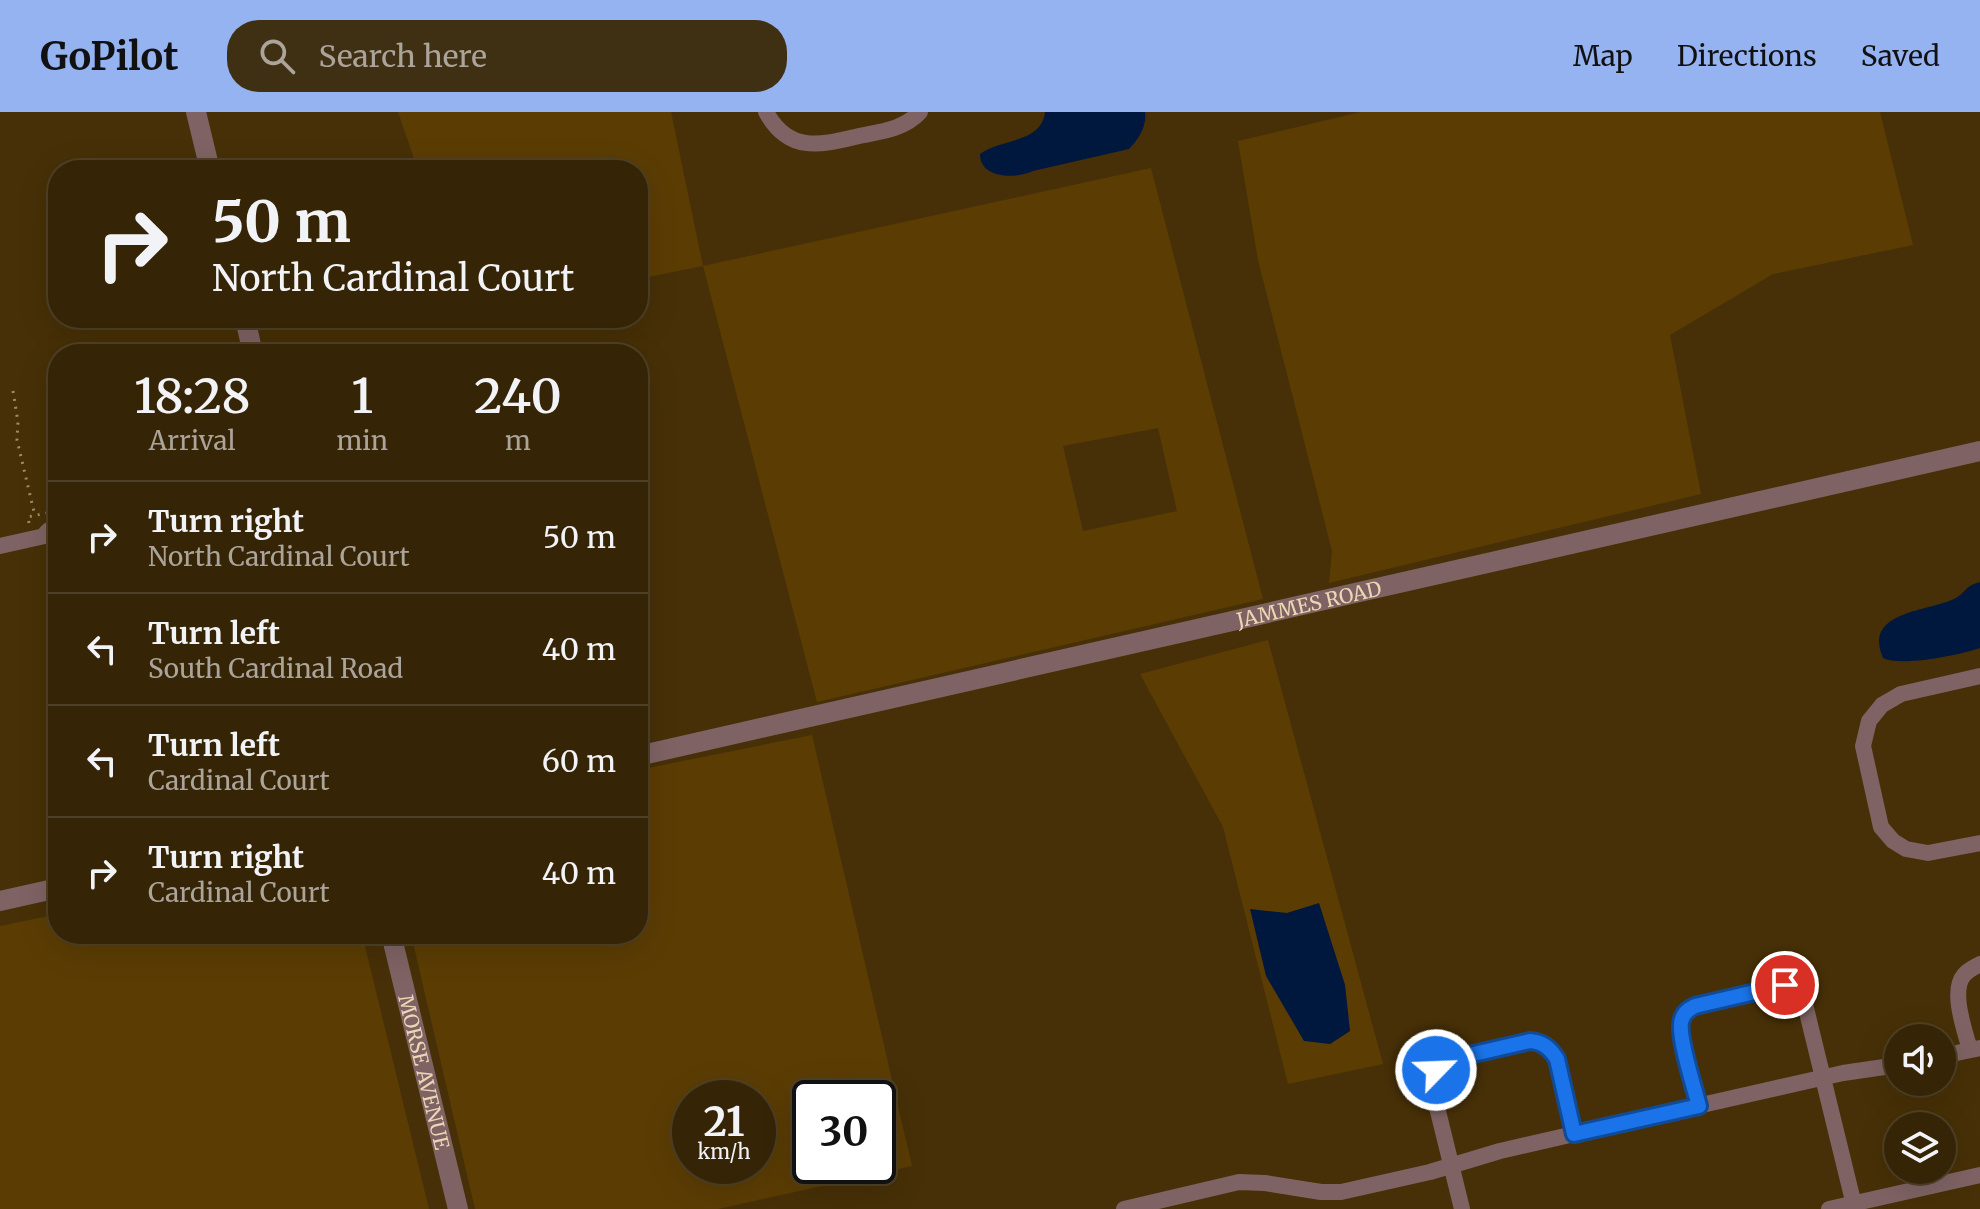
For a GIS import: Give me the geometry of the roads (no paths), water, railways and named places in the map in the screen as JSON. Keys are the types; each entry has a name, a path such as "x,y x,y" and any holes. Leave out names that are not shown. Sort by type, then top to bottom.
{"street":[{"path":"196,112 208,160"},
{"path":"766,112 786,135 814,145 896,128 911,121 920,112"},
{"name":"JAMMES ROAD","path":"648,754 1980,451"},
{"path":"0,546 48,535"},
{"path":"1980,676 1901,694 1882,705 1869,721 1863,746 1881,827 1893,841 1906,849 1928,853 1980,843"},
{"path":"0,901 48,890"},
{"name":"MORSE AVENUE","path":"393,944 458,1209"},
{"path":"1975,1049 1958,999 1958,990 1964,975 1980,964"},
{"path":"1699,1106 1680,1030 1682,1017 1687,1010 1777,986 1793,987 1803,996 1854,1206"},
{"path":"1462,1209 1433,1091 1432,1080 1443,1062 1530,1041 1545,1046 1557,1059 1574,1134"},
{"path":"1124,1209 1239,1182 1341,1192 1574,1134 1823,1077 1884,1067"},
{"path":"1829,1209 1854,1206 1980,1175"}],"lane":[{"path":"39,537 48,526"}],"water":[{"path":"1045,112 1145,112 1145,122 1142,132 1129,149 1018,175 1000,175 986,168 980,154 1036,130"},
{"path":"1980,582 1980,648 1916,661 1883,658 1879,643 1882,631 1889,623 1900,616 1954,599"},
{"path":"1319,903 1345,985 1350,1031 1330,1044 1304,1041 1266,976 1250,909 1287,913"}]}
